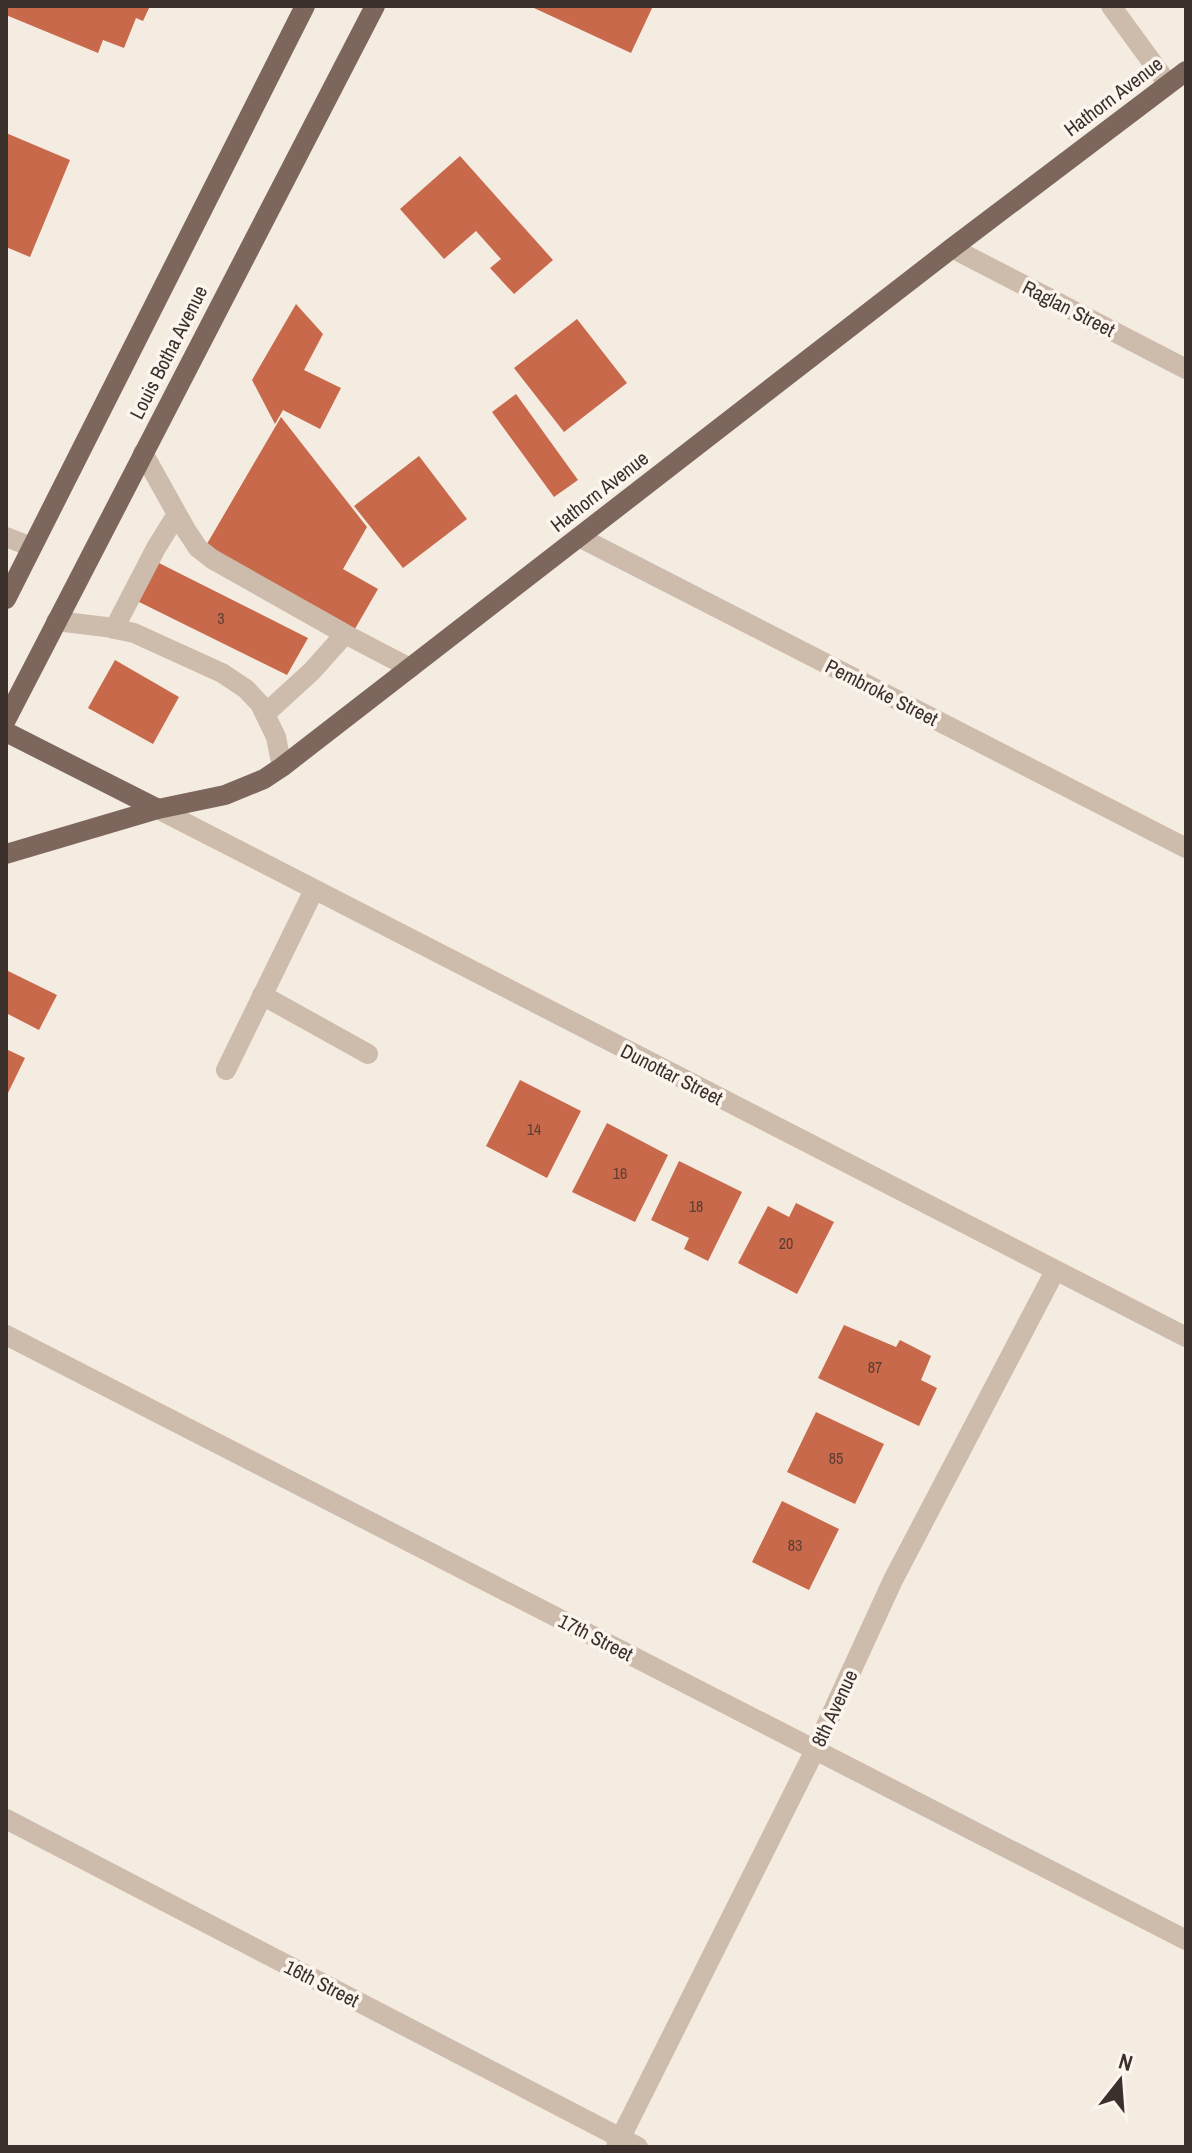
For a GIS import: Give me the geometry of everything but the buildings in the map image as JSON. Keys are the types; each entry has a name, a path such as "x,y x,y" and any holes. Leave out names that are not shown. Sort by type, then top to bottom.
{"main road":[{"name":"Louis Botha Avenue","path":"6,599 305,6"},
{"name":"Louis Botha Avenue","path":"6,720 375,6"},
{"name":"Hathorn Avenue","path":"6,854 158,809 225,795 264,779 1186,71"},
{"path":"6,732 158,809"}],"street":[{"path":"1111,6 1168,84"},
{"name":"Raglan Street","path":"952,248 1186,369"},
{"path":"143,453 198,548 212,559 410,668"},
{"path":"114,629 177,514"},
{"path":"6,537 32,547"},
{"name":"Pembroke Street","path":"579,537 1186,848"},
{"path":"56,621 134,633 222,673 246,689 260,704 276,737 282,767"},
{"path":"265,714 312,671 345,634"},
{"name":"Dunottar Street","path":"158,809 1186,1337"},
{"path":"226,1070 314,890"},
{"path":"262,995 368,1054"},
{"name":"8th Avenue","path":"625,2144 815,1750 893,1580 1055,1271"},
{"name":"17th Street","path":"6,1335 1186,1940"},
{"name":"16th Street","path":"6,1819 625,2144"}]}
